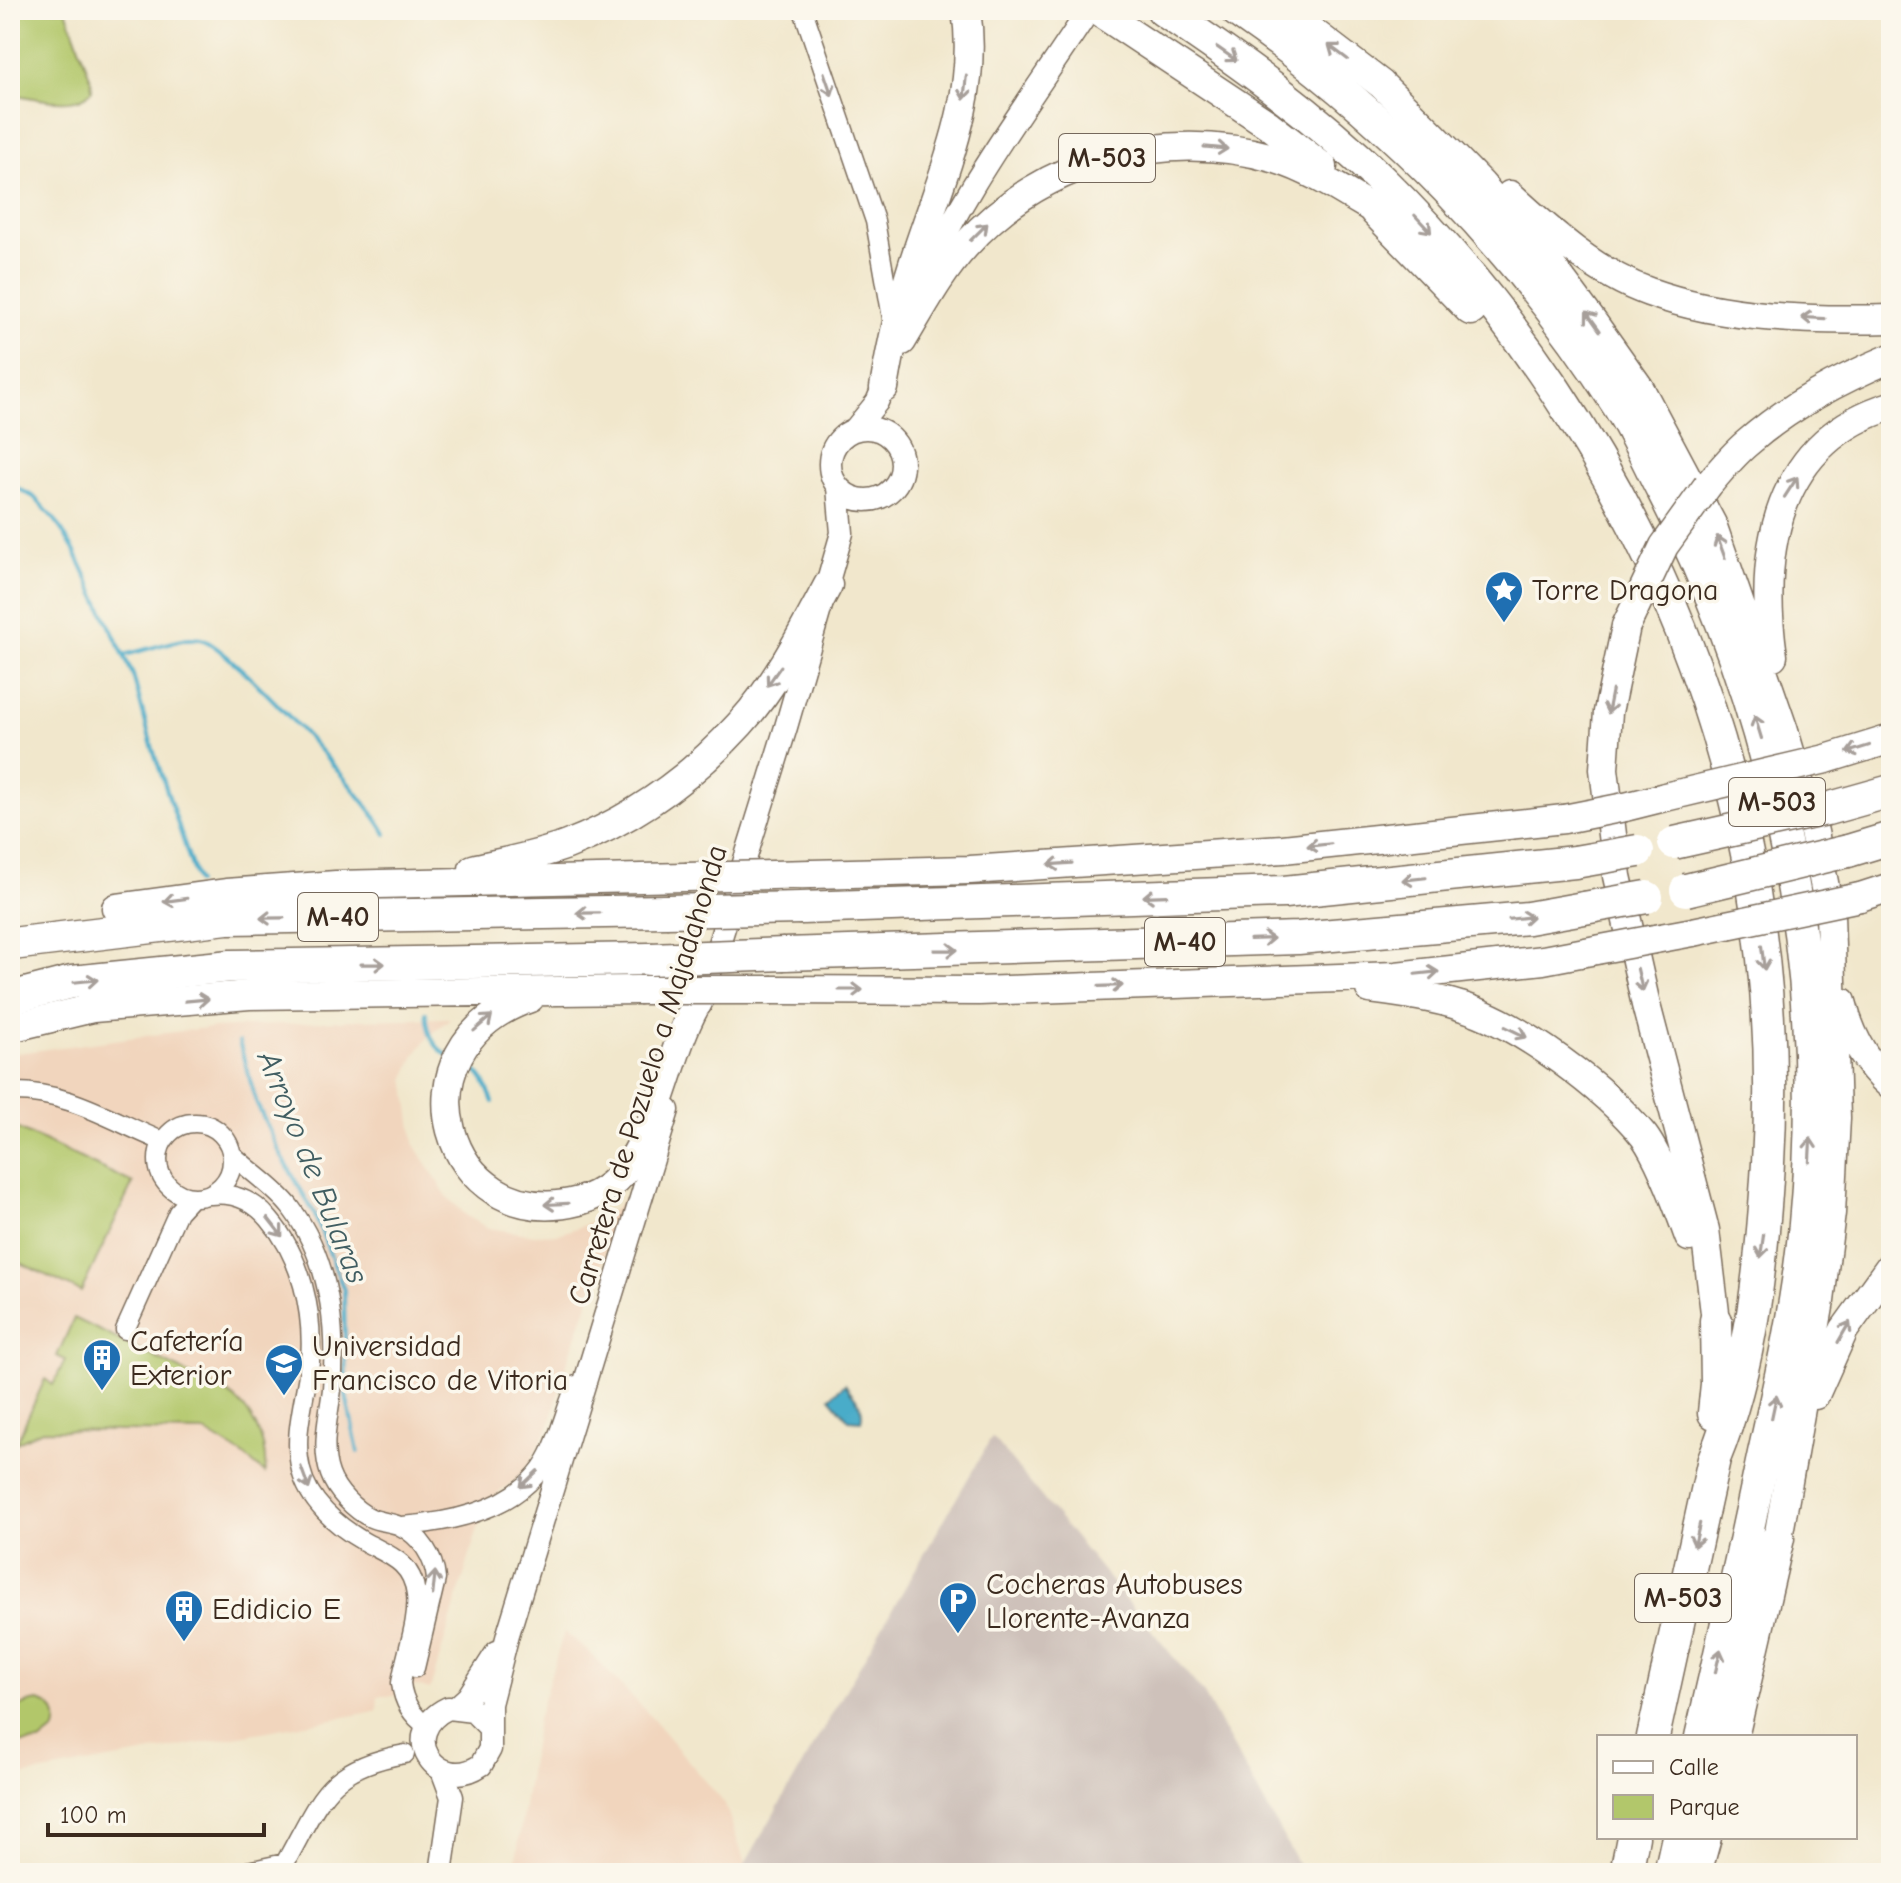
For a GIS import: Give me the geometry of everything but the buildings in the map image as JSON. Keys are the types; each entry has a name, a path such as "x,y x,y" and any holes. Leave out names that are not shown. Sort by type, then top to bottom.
{"highway":[{"path":"884,388 898,343 914,259 958,130 968,60 966,10"},
{"name":"M-503","path":"1163,10 1234,58 1379,177 1465,269 1543,370 1579,424 1632,517 1675,612 1719,738 1755,904 1768,1009 1770,1121 1763,1231 1754,1300 1731,1416 1714,1459 1653,1735"},
{"name":"M-503","path":"1236,10 1314,68 1409,150 1497,243 1543,300 1620,407 1690,545 1718,609 1761,732 1775,789 1801,933 1811,1067 1810,1160 1805,1227 1781,1376 1701,1735"},
{"name":"M-503","path":"1284,10 1423,117 1530,214 1597,265 1648,292 1712,308 1772,316 1891,319"},
{"name":"M-503","path":"1089,13 1269,125 1376,211 1456,292 1531,381 1568,433 1675,612"},
{"name":"M-503","path":"1381,84 1481,184 1552,267 1639,387 1712,524 1783,728 1814,832 1830,913 1836,1118 1831,1213 1820,1301 1778,1538"},
{"name":"M-503","path":"898,343 946,268 993,217 1029,191 1074,168 1120,154 1170,146 1241,151 1307,171 1376,211"},
{"name":"M-503","path":"1714,1459 1716,1321 1705,1230 1646,1005 1615,861 1604,769 1608,712 1626,626 1664,546 1708,485 1745,445 1787,412 1836,382 1891,358"},
{"path":"1783,728 1767,615 1769,560 1784,496 1817,448 1864,415 1891,406"},
{"path":"418,881 566,845 633,814 691,772 742,722 794,649 828,585"},
{"path":"11,945 116,908 226,893 418,881 970,870 1283,849 1564,819 1826,759 1891,739"},
{"name":"M-40","path":"11,945 227,918 801,908 1284,892 1575,862 1827,809 1891,791"},
{"name":"M-40","path":"10,998 72,982 231,966 650,959 1298,938 1528,918 1686,890 1891,838"},
{"path":"10,1028 93,1008 249,995 639,990 979,991 1396,976 1543,960 1891,890"},
{"path":"1833,967 1850,1032 1876,1073 1891,1086"},
{"path":"1306,979 1462,1006 1528,1038 1597,1088 1645,1138 1678,1203 1716,1321"},
{"path":"548,991 498,1011 472,1033 460,1048 449,1076 446,1114 457,1149 480,1179 513,1200 548,1206 584,1200 603,1190 629,1164 649,1129 685,1022 703,994"},
{"path":"1732,1735 1817,1388 1844,1330 1891,1265"},
{"path":"1626,1873 1633,1839"},
{"path":"1670,1873 1678,1839"},
{"path":"1695,1873 1704,1839"}],"street":[{"path":"803,10 875,221 898,343"},
{"path":"884,388 868,415 856,428 846,433 832,452 832,477 847,496 859,500 871,501 892,491 899,482 902,459 894,441 890,408 898,343 924,279 948,230 1089,13"},
{"path":"856,428 882,432 894,441"},
{"name":"Carretera de Pozuelo a Majadahonda","path":"489,1727 490,1704 508,1634 828,585 842,533 838,487"},
{"name":"Carretera de Pozuelo a Majadahonda","path":"842,533 871,501"},
{"path":"10,1092 45,1093 75,1101 162,1141"},
{"path":"201,1123 218,1131 232,1154 231,1170 224,1186 178,1212 120,1328 173,1197 157,1162 162,1141 175,1128 201,1123"},
{"path":"232,1154 289,1206 321,1268 333,1313 333,1363 325,1453 330,1475 340,1492 371,1518 402,1526 425,1525 502,1502 543,1466 577,1382 591,1362"},
{"path":"171,1190 201,1197 237,1196 249,1201 277,1228 294,1259 310,1332 310,1361 298,1450 301,1470 307,1487 320,1506 365,1542 394,1555 414,1582 416,1607 401,1683 425,1749 451,1790 441,1873"},
{"path":"402,1526 429,1553 435,1566 436,1579 412,1687"},
{"name":"Carretera de Pozuelo a Majadahonda","path":"457,1707 468,1697 508,1634"},
{"path":"239,1873 285,1863 324,1793 344,1774 375,1759 425,1749 459,1774 475,1769 490,1749 489,1727 473,1711 457,1707 441,1711 425,1749"},
{"path":"450,1814 475,1769"}],"shaded area":[{"name":"Universidad Francisco de Vitoria","path":"450,1018 428,1037 415,1055 405,1078 414,1143 447,1197 467,1216 488,1228 535,1235 559,1234 599,1220 616,1208 625,1196 566,1366 549,1427 528,1465 517,1479 499,1492 480,1521 430,1690 417,1686 398,1689 398,1695 378,1696 377,1711 10,1778 10,1054 197,1029"},
{"path":"992,1437 1204,1694 1303,1873 746,1873 745,1864"},
{"path":"564,1632 586,1649 645,1710 725,1804 746,1873 514,1873 537,1720"}],"green space":[{"path":"10,10 66,10 92,90 76,100 65,101 10,94"},
{"path":"10,1125 133,1183 81,1292 10,1258"},
{"path":"74,1318 235,1399 251,1417 261,1438 265,1473 242,1454 205,1432 42,1430 16,1443 45,1379 53,1385 65,1360 57,1356"},
{"path":"38,1701 54,1711 55,1730 40,1742 10,1744 10,1711"}],"water":[{"path":"845,1384 860,1405 861,1421 849,1420 830,1397"}],"waterway":[{"name":"Arroyo de Bularas","path":"10,484 34,497 56,521 74,550 133,675 151,743 197,882"},
{"path":"123,655 195,638 217,648 269,696 329,761 386,834"},
{"path":"426,1013 431,1037 447,1055"},
{"name":"Arroyo de Bularas","path":"239,1042 257,1104 314,1213 344,1290 346,1395 358,1452"},
{"path":"468,1066 481,1077 493,1102"}],"place":[{"name":"Torre Dragona","path":"1504,624"},
{"name":"Cafetería Exterior","path":"102,1392"},
{"name":"Universidad Francisco de Vitoria","path":"284,1397"},
{"name":"Cocheras Autobuses Llorente-Avanza","path":"958,1635"},
{"name":"Edidicio E","path":"184,1643"}]}
